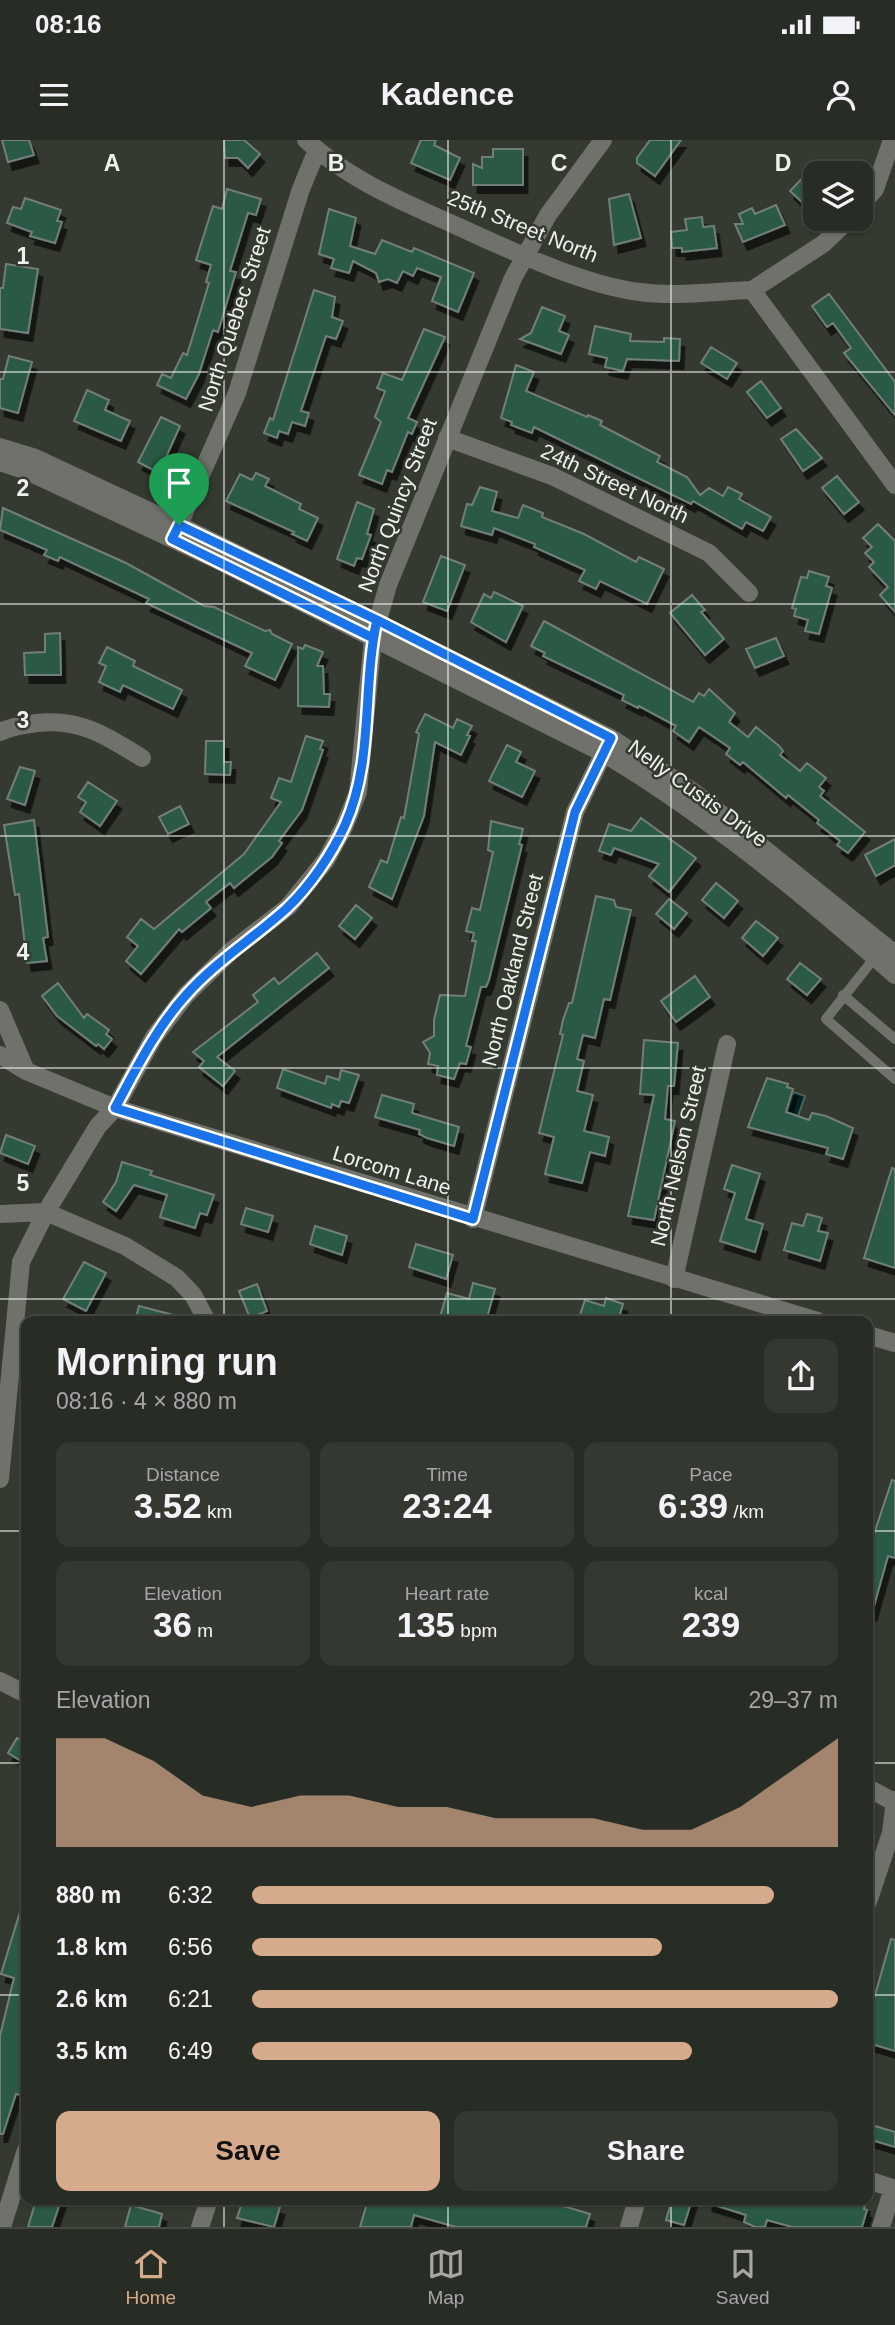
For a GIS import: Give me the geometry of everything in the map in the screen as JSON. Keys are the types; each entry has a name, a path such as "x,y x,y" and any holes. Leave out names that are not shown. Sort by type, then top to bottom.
{"street":[{"name":"North Quincy Street","path":"0,1479 21,1262 46,1212 98,1126 115,1108 154,1037 186,995 231,951 288,907 326,860 344,827 358,792 375,629 447,438 506,292 524,256 548,215 603,140"},
{"path":"873,191 892,140"},
{"name":"25th Street North","path":"312,145 344,171 404,202 557,269 637,292 670,295 752,289"},
{"name":"North Quebec Street","path":"176,532 237,393 301,189 312,145"},
{"path":"837,231 823,244 752,289 895,485"},
{"name":"24th Street North","path":"447,438 552,476 709,553 749,593"},
{"name":"Nelly Custis Drive","path":"0,447 30,464 375,629 695,793 889,961"},
{"name":"Nelly Custis Drive","path":"0,462 30,464"},
{"path":"0,732 55,721 76,724 97,730 142,758"},
{"name":"North Oakland Street","path":"473,1219 575,812 607,746"},
{"path":"0,1010 26,1071"},
{"name":"North Nelson Street","path":"674,1279 727,1044"},
{"name":"Lorcom Lane","path":"0,1055 26,1071 115,1108 473,1219 801,1316"},
{"path":"0,1214 46,1212 125,1246 177,1278 193,1295 204,1316"},
{"path":"873,1336 895,1343"},
{"path":"0,1681 21,1692"},
{"path":"873,1790 895,1801 891,1833 873,1887"},
{"path":"2,2227 21,2166"},
{"path":"873,2182 894,2189 881,2227"},
{"path":"200,2227 207,2205"},
{"path":"629,2227 636,2205"}],"lane":[{"path":"889,961 843,995 826,1019 895,1079"},
{"path":"843,995 895,1039"}],"water":[{"path":"794,1092 805,1096 798,1116 787,1113"}],"building":[{"path":"2,140 29,140 34,155 8,162"},
{"path":"224,140 244,140 260,154 248,168 238,158 225,158"},
{"path":"421,140 436,140 434,145 460,158 450,180 411,163"},
{"path":"650,140 681,140 655,176 637,163 637,158"},
{"path":"493,149 523,149 523,185 473,185 473,164 482,168 482,157 493,157"},
{"path":"803,178 803,203 790,191"},
{"path":"227,189 261,199 256,215 248,213 230,271 236,272 218,332 213,330 199,374 186,399 157,385 162,374 171,378 183,353 187,355 209,283 206,282 211,265 196,260 213,206 222,209"},
{"path":"629,194 641,238 614,245 609,199"},
{"path":"25,198 61,210 57,221 62,222 55,243 30,236 32,232 7,223 13,207 21,209"},
{"path":"776,205 785,225 743,242 735,224 743,224 739,214 752,208 755,214"},
{"path":"329,209 356,218 350,246 375,254 382,240 412,252 414,248 474,273 458,312 432,301 441,277 417,268 413,276 403,271 397,283 388,279 379,282 376,273 353,261 349,273 331,268 334,259 319,254"},
{"path":"702,217 703,227 714,226 717,248 682,252 682,248 672,248 671,232 687,230 685,219"},
{"path":"6,264 38,269 28,333 0,329 0,288 3,288"},
{"path":"314,290 335,297 332,317 343,321 336,339 326,336 301,411 309,413 305,426 292,422 288,434 279,431 277,438 264,433 270,418 273,420"},
{"path":"829,294 895,382 895,415 844,353 851,348 833,323 827,327 812,306"},
{"path":"542,307 565,316 559,331 569,335 561,354 520,339 531,333"},
{"path":"595,326 631,334 630,341 664,342 664,338 680,339 679,361 627,359 623,371 605,367 607,358 589,354"},
{"path":"424,329 445,337 408,418 417,422 412,434 408,432 392,472 387,470 382,484 359,475 381,422 375,417 385,391 377,388 383,373 402,380"},
{"path":"711,347 737,363 727,379 701,363"},
{"path":"9,356 32,362 18,413 0,408 0,379 3,379"},
{"path":"516,365 534,372 526,391 602,421 600,425 660,456 657,462 687,477 700,495 709,488 723,496 728,487 742,494 739,499 771,517 763,531 746,522 742,529 693,501 691,504 534,427 532,433 511,425 512,422 501,418"},
{"path":"761,381 781,408 767,418 747,392"},
{"path":"87,390 109,400 105,410 130,421 121,441 74,421"},
{"path":"161,417 180,426 159,473 138,462"},
{"path":"796,429 822,458 803,471 781,439"},
{"path":"256,473 269,479 265,486 301,504 299,509 318,518 307,541 292,534 294,532 226,501 240,474 252,480"},
{"path":"837,476 859,502 844,514 822,488"},
{"path":"480,487 497,492 492,511 518,518 523,505 543,513 542,517 584,534 636,562 639,557 664,569 647,604 600,581 596,589 579,581 585,570 534,547 535,544 494,528 492,535 461,526 467,504 472,505"},
{"path":"357,502 374,509 367,534 371,535 362,559 357,558 354,566 337,559"},
{"path":"3,508 126,563 204,606 214,607 265,631 270,630 272,634 292,644 275,680 245,666 252,653 146,603 149,599 60,557 58,561 44,555 47,550 0,530"},
{"path":"878,524 895,541 895,612 880,595 888,587 869,567 874,562 865,553 872,547 863,538"},
{"path":"441,556 465,565 447,611 423,602"},
{"path":"809,571 829,577 826,586 832,588 819,634 805,631 808,620 794,616 796,609 792,608 801,577 807,578"},
{"path":"494,592 523,606 506,642 471,622 484,594 491,598"},
{"path":"692,595 705,610 701,612 724,639 705,655 670,613"},
{"path":"544,621 693,702 699,693 704,696 709,689 735,713 729,722 748,737 756,727 779,746 783,751 780,755 800,771 807,763 826,778 819,787 824,791 820,796 865,832 848,853 837,845 840,841 817,823 819,820 788,795 786,798 743,762 740,765 726,754 730,748 699,727 689,742 673,731 676,726 622,700 624,695 543,656 545,653 531,646"},
{"path":"60,633 61,675 25,675 24,653 45,652 45,634"},
{"path":"776,638 784,656 755,668 746,649"},
{"path":"305,645 323,652 317,666 323,666 324,694 330,694 329,707 298,706 298,647 303,649"},
{"path":"107,647 135,661 133,666 182,690 173,709 123,685 120,692 99,682 106,666 99,663"},
{"path":"425,714 453,728 457,719 472,726 461,755 435,742 424,816 392,899 369,887 381,860 387,863 401,817 404,818 419,734 416,732"},
{"path":"306,736 323,741 320,749 323,750 302,810 279,841 282,843 272,857 234,888 230,883 206,902 211,908 182,932 179,929 141,974 126,961 138,946 127,937 141,919 154,929 244,854 281,802 271,798 279,778 291,782"},
{"path":"206,741 224,741 224,762 231,762 230,775 205,774"},
{"path":"507,745 521,752 516,762 535,771 522,797 489,781"},
{"path":"20,767 35,771 25,805 7,799"},
{"path":"88,782 117,801 100,826 80,812 86,802 78,797"},
{"path":"180,806 189,824 168,834 159,817"},
{"path":"641,818 696,858 669,892 649,876 659,864 614,848 611,855 599,851 609,824 631,831"},
{"path":"34,820 48,937 43,938 47,961 27,963 19,894 15,895 4,825"},
{"path":"491,821 523,829 519,844 522,845 489,980 486,987 481,987 466,1046 471,1047 466,1064 460,1063 454,1079 437,1075 438,1066 428,1064 430,1053 423,1042 434,1036 434,1020 440,995 465,996 476,941 472,941 474,933 466,931 472,908 480,910 493,852 488,850"},
{"path":"895,839 895,865 876,876 865,855"},
{"path":"716,883 738,901 724,918 702,900"},
{"path":"596,896 614,900 616,907 631,910 610,1000 604,999 595,1038 583,1035 577,1059 584,1061 577,1091 593,1095 584,1131 609,1137 605,1156 590,1152 582,1183 545,1174 554,1137 539,1133 563,1035 560,1034 563,1020 569,1003 572,1003"},
{"path":"669,899 687,913 674,929 656,914"},
{"path":"356,905 372,918 355,939 339,926"},
{"path":"756,921 778,938 763,956 742,938"},
{"path":"317,953 329,968 217,1057 235,1071 223,1086 199,1067 204,1061 193,1052 258,1002 253,995 274,978 279,984"},
{"path":"800,963 821,979 807,995 787,979"},
{"path":"695,976 710,997 676,1022 661,1001"},
{"path":"58,983 84,1018 87,1014 109,1030 106,1034 112,1039 104,1049 98,1044 96,1046 57,1016 42,996"},
{"path":"644,1040 678,1043 674,1086 668,1086 665,1119 675,1121 654,1220 628,1216 654,1095 640,1094"},
{"path":"283,1069 325,1084 327,1076 339,1080 341,1070 359,1075 349,1103 341,1101 339,1107 332,1104 331,1108 277,1088"},
{"path":"767,1078 788,1084 787,1087 793,1089 786,1112 809,1120 812,1113 826,1116 853,1128 843,1159 826,1154 828,1148 748,1127"},
{"path":"382,1095 414,1104 412,1113 459,1127 454,1146 427,1138 419,1134 420,1130 375,1117"},
{"path":"6,1135 35,1146 28,1164 0,1153"},
{"path":"122,1162 152,1171 150,1175 214,1195 207,1215 200,1213 195,1228 160,1217 167,1195 134,1185 116,1211 103,1202 116,1182"},
{"path":"732,1165 760,1174 746,1219 763,1224 755,1252 720,1241 735,1193 724,1189"},
{"path":"892,1168 895,1169 895,1268 864,1258"},
{"path":"246,1208 273,1216 268,1232 241,1224"},
{"path":"807,1214 822,1218 818,1231 828,1233 820,1261 784,1250 792,1223 803,1226"},
{"path":"315,1226 347,1236 342,1255 310,1244"},
{"path":"416,1244 453,1255 446,1279 409,1267"},
{"path":"84,1262 106,1273 86,1311 63,1299"},
{"path":"473,1283 495,1289 487,1316 440,1316 447,1293 469,1299"},
{"path":"257,1284 267,1311 249,1316 239,1291"},
{"path":"606,1298 623,1304 619,1316 580,1316 585,1300 604,1306"},
{"path":"139,1306 177,1316 136,1316"},
{"path":"892,1480 895,1481 895,1558 888,1556 873,1609 873,1537"},
{"path":"17,1738 21,1741 21,1761 8,1753"},
{"path":"21,1909 21,2095 16,2094 3,2134 0,2134 0,2036 14,1978 1,1974"},
{"path":"891,1939 895,1940 895,2051 873,2044 873,2002"},
{"path":"873,2125 895,2132 895,2147 873,2140"},
{"path":"35,2205 59,2205 52,2227 28,2227"},
{"path":"131,2205 162,2214 159,2227 125,2227"},
{"path":"241,2205 280,2207 274,2227 237,2218"},
{"path":"367,2205 560,2205 590,2214 586,2227 456,2227 414,2215 411,2227 360,2227"},
{"path":"670,2205 690,2205 684,2225 666,2220"},
{"path":"714,2205 865,2205 864,2209 867,2210 862,2227 792,2227 767,2220 765,2227 755,2227 744,2222 746,2215"}],"route":[{"path":"179,525 172,539 373,638 377,620 611,738 575,812 473,1219 115,1108 154,1037 186,995 231,951 288,907 326,860 344,827 358,792 364,751 371,658 377,620 179,525"}]}
